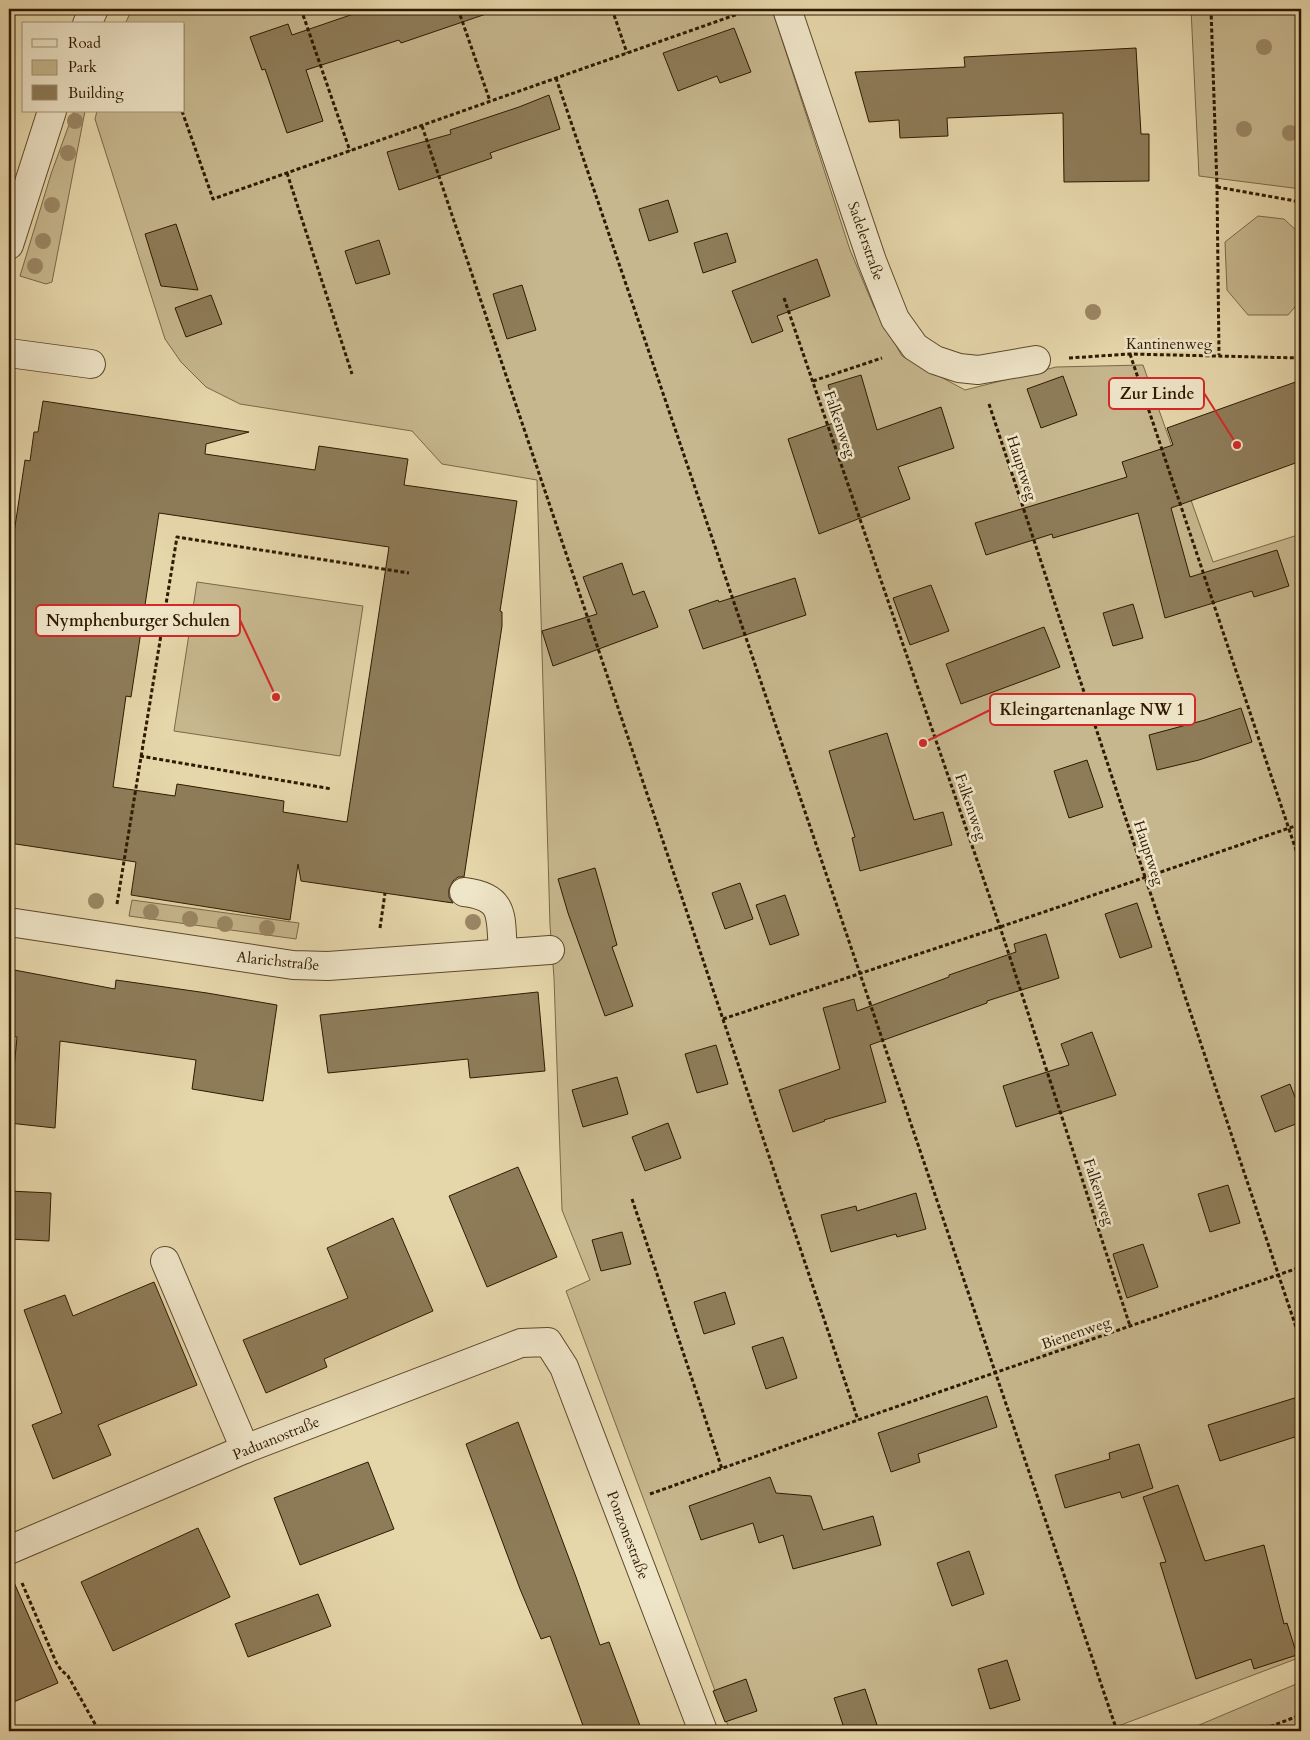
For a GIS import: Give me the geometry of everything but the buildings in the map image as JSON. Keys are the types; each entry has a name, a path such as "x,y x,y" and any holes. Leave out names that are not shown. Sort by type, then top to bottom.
{"street":[{"path":"88,22 94,9"},
{"name":"Sadelerstraße","path":"787,9 872,261 895,319 916,348 935,360 959,368 978,370 1036,360"},
{"path":"9,245 52,112"},
{"path":"9,353 91,364"},
{"path":"464,892 480,894 495,903 500,915 502,953"},
{"name":"Alarichstraße","path":"9,922 270,962 302,965 328,966 550,950"},
{"path":"165,1261 246,1449"},
{"name":"Paduanostraße","path":"9,1550 246,1449 521,1343 548,1342"},
{"name":"Ponzonestraße","path":"548,1342 564,1367 703,1731"}],"path":[{"path":"301,9 350,151"},
{"path":"458,9 490,101"},
{"path":"612,9 627,53"},
{"path":"182,112 213,199 753,9"},
{"path":"1211,9 1217,187 1219,355"},
{"path":"556,78 1117,1731"},
{"path":"422,126 858,1420"},
{"path":"287,173 352,374"},
{"path":"1217,187 1301,202"},
{"name":"Falkenweg","path":"784,298 1000,927 1130,1326"},
{"path":"813,381 916,348"},
{"path":"1130,354 1301,865"},
{"name":"Kantinenweg","path":"1036,360 1130,354 1301,358"},
{"name":"Hauptweg","path":"978,370 1301,1342"},
{"path":"111,938 177,537 409,573"},
{"path":"140,756 332,789"},
{"path":"723,1019 1301,824"},
{"path":"379,935 385,893"},
{"path":"632,1199 722,1469"},
{"name":"Bienenweg","path":"617,1506 995,1372 1301,1267"},
{"path":"19,1576 56,1662 68,1676 99,1731"},
{"path":"1258,1731 1301,1715"}],"green space":[{"path":"132,9 772,9 850,250 874,307 902,356 965,390 1056,367 1143,365 1213,562 1301,534 1301,1657 1105,1731 730,1731 566,1291 590,1280 562,1210 554,978 550,925 537,480 442,464 412,431 240,404 206,387 181,362 165,339 95,119 97,112 185,112 185,22 126,22"},
{"path":"1191,9 1301,9 1301,189 1199,176"},
{"path":"74,112 85,112 52,282 46,284 20,276 51,174"},
{"path":"1258,216 1284,219 1301,235 1301,300 1288,315 1248,315 1227,290 1225,242"},
{"path":"197,582 363,606 340,756 174,731"},
{"path":"132,900 299,923 296,939 129,916"},
{"path":"1301,1682 1301,1731 1185,1731"}],"place":[{"name":"Zur Linde","path":"1237,445"},
{"name":"Nymphenburger Schulen","path":"276,697"},
{"name":"Kleingartenanlage NW 1","path":"923,743"}]}
